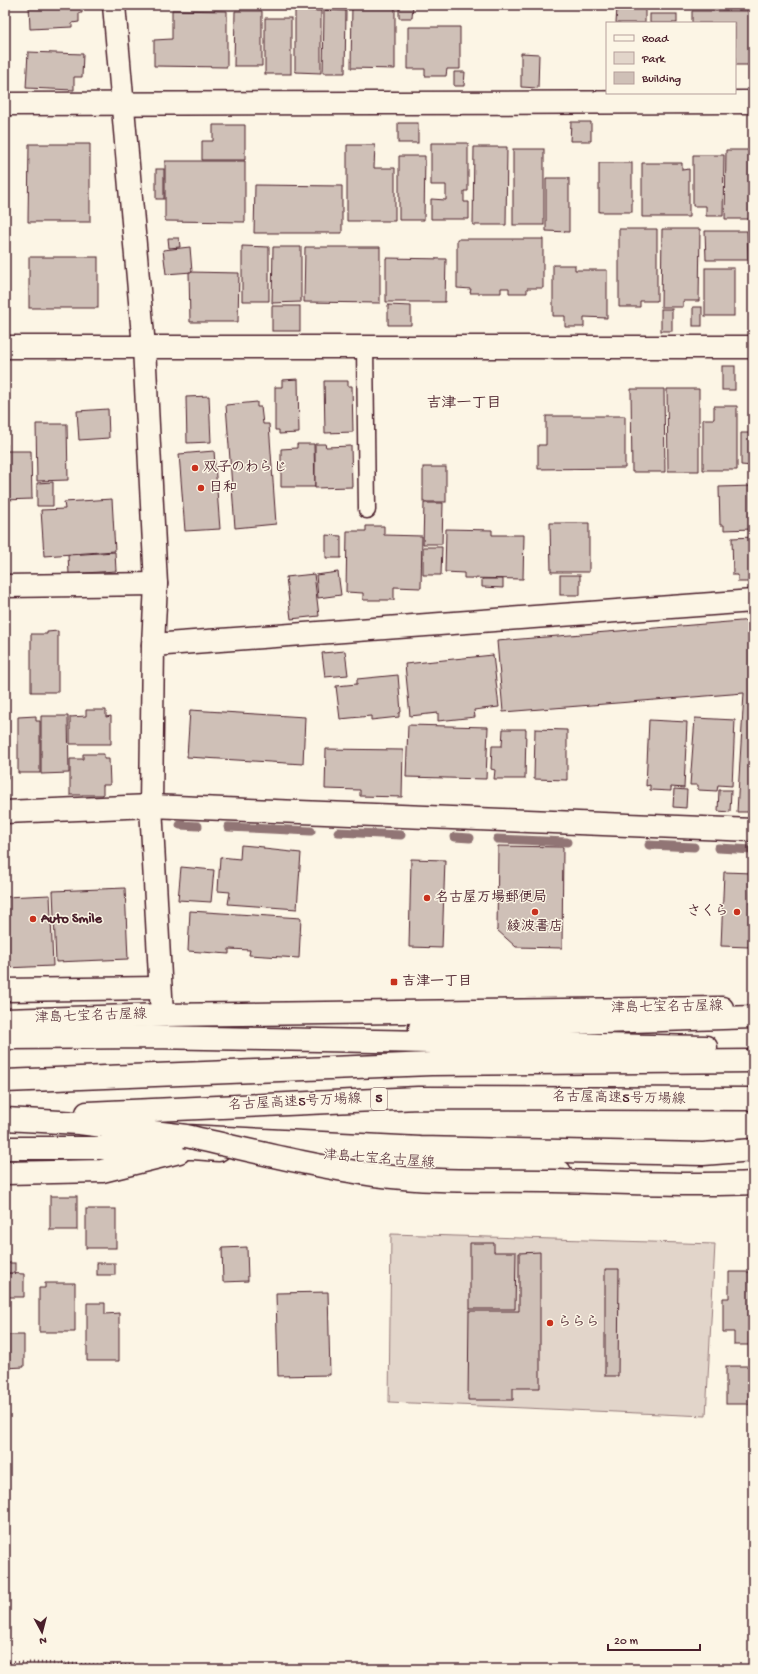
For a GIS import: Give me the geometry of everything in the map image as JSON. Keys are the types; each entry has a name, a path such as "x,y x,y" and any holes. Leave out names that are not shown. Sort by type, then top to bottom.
{"main road":[{"path":"114,5 144,347 156,584 153,645 151,806 162,1015"},
{"path":"5,104 122,105 753,102"},
{"path":"5,347 753,347"},
{"path":"5,586 156,584"},
{"path":"153,645 753,601"},
{"path":"5,812 151,806 753,830"},
{"path":"5,990 160,988"},
{"name":"津島七宝名古屋線","path":"5,1020 162,1015 753,1007"},
{"path":"151,1037 753,1017"},
{"path":"5,1038 151,1037 753,1048"},
{"path":"5,1081 431,1064 753,1061"},
{"name":"名古屋高速5号万場線","path":"5,1118 379,1099 753,1099"},
{"path":"5,1118 79,1123 337,1169 417,1179 702,1185 753,1184"},
{"path":"5,1173 102,1171 189,1142"},
{"path":"5,1148 189,1142 703,1154 753,1150"}],"lane":[{"path":"366,347 367,510"}],"path":[{"path":"5,1662 248,1669"}],"green space":[{"name":"ららら","path":"391,1234 715,1244 706,1416 389,1402"}],"building":[{"path":"29,5 82,5 82,13 79,13 79,22 72,23 72,27 30,29"},
{"path":"352,5 395,5 395,69 351,68"},
{"path":"399,5 413,5 412,18 399,18"},
{"path":"617,7 645,7 645,22 616,22"},
{"path":"172,10 227,11 227,67 154,66 154,40 172,39"},
{"path":"295,10 321,11 321,73 295,72"},
{"path":"324,10 346,11 345,73 323,73"},
{"path":"235,11 262,11 262,66 234,66"},
{"path":"692,11 753,11 753,65 736,65 736,22 692,22"},
{"path":"650,14 677,14 677,22 650,22"},
{"path":"265,18 291,18 291,74 265,74"},
{"path":"408,27 460,27 460,69 447,69 446,76 425,76 425,69 408,69"},
{"path":"28,52 83,54 82,77 74,77 74,90 26,88"},
{"path":"521,53 539,54 538,88 521,87"},
{"path":"454,72 465,72 464,86 454,86"},
{"path":"571,122 591,122 591,141 570,141"},
{"path":"398,123 418,123 418,143 398,143"},
{"path":"213,125 245,125 245,160 202,160 202,141 213,141"},
{"path":"431,143 468,143 468,191 464,191 464,202 469,202 469,219 431,219 431,199 446,200 446,185 431,185"},
{"path":"29,144 90,144 90,222 28,222"},
{"path":"347,145 375,145 374,168 395,168 395,221 347,221"},
{"path":"474,147 507,147 506,225 473,225"},
{"path":"513,149 544,149 544,225 513,225"},
{"path":"726,150 753,150 753,219 725,219"},
{"path":"693,155 724,155 723,216 706,216 706,206 693,206"},
{"path":"399,156 425,156 424,220 399,220"},
{"path":"165,161 245,161 245,222 165,221"},
{"path":"599,163 632,163 632,212 599,212"},
{"path":"642,163 682,163 682,170 689,169 689,217 642,217"},
{"path":"156,169 164,169 164,199 156,199"},
{"path":"546,178 569,178 569,232 546,231"},
{"path":"255,185 342,186 342,233 254,233"},
{"path":"619,229 657,229 657,301 640,301 640,307 619,307"},
{"path":"662,229 700,229 699,301 683,301 683,307 661,307"},
{"path":"705,231 747,231 748,260 706,260"},
{"path":"168,238 179,238 180,247 169,248"},
{"path":"457,239 543,239 543,288 527,288 527,293 509,293 509,288 501,288 501,293 470,293 471,289 457,288"},
{"path":"242,246 269,247 269,301 242,301"},
{"path":"190,247 192,272 166,274 163,250"},
{"path":"273,247 301,247 301,302 272,303"},
{"path":"305,247 380,247 380,303 304,302"},
{"path":"29,257 98,257 98,308 29,308"},
{"path":"386,258 446,259 445,302 386,302"},
{"path":"553,265 575,265 575,270 607,270 607,318 584,317 584,327 565,327 565,316 553,316"},
{"path":"705,268 734,268 734,316 705,316"},
{"path":"189,272 239,273 238,322 190,322"},
{"path":"751,304 753,304 753,329 751,329"},
{"path":"388,305 411,306 411,325 388,325"},
{"path":"272,306 300,306 300,331 272,331"},
{"path":"693,307 702,307 702,326 693,326"},
{"path":"661,309 672,309 672,331 661,331"},
{"path":"722,366 735,366 735,390 722,390"},
{"path":"298,379 299,433 279,434 279,430 275,430 275,387 282,387 282,380"},
{"path":"324,381 348,381 348,386 352,386 353,432 325,433"},
{"path":"631,389 664,389 665,472 632,472"},
{"path":"667,389 699,389 699,471 668,471"},
{"path":"209,396 211,442 187,443 186,397"},
{"path":"257,402 257,407 261,407 263,424 269,424 276,524 235,528 226,405"},
{"path":"714,406 737,406 737,470 703,470 703,419 714,419"},
{"path":"108,409 109,438 79,440 77,411"},
{"path":"546,416 625,416 625,468 538,469 538,445 546,445"},
{"path":"36,424 67,424 68,480 37,481"},
{"path":"741,433 753,433 753,472 752,466 741,465"},
{"path":"5,444 7,444 7,451 31,451 32,499 5,500"},
{"path":"297,444 314,444 315,487 281,487 281,449 297,448"},
{"path":"315,444 325,444 326,447 351,446 352,487 315,488"},
{"path":"214,451 220,529 185,531 179,454"},
{"path":"423,467 446,467 446,502 423,502"},
{"path":"53,482 53,506 37,506 37,483"},
{"path":"752,486 753,529 724,530 724,525 720,525 719,487"},
{"path":"112,499 115,551 44,556 41,510 65,509 64,502"},
{"path":"424,503 443,503 442,544 423,544"},
{"path":"550,523 589,523 589,572 551,572"},
{"path":"366,526 384,526 384,535 422,536 421,588 394,587 394,600 363,600 363,593 346,592 347,531 366,531"},
{"path":"446,529 492,530 492,535 524,535 523,579 464,578 464,573 445,572"},
{"path":"326,535 341,536 341,558 326,558"},
{"path":"753,537 753,582 738,582 738,575 733,575 732,538"},
{"path":"423,547 442,547 441,575 423,575"},
{"path":"115,552 116,571 69,574 68,555"},
{"path":"338,572 341,595 318,598 316,575"},
{"path":"314,574 319,616 291,619 286,577"},
{"path":"560,575 580,575 580,595 560,595"},
{"path":"482,579 503,579 503,588 482,587"},
{"path":"753,620 753,812 737,812 744,693 503,712 497,641"},
{"path":"58,631 58,692 31,692 31,634 47,634 47,632"},
{"path":"345,651 348,675 325,677 322,653"},
{"path":"493,655 499,707 474,710 475,717 438,721 438,713 410,716 405,664"},
{"path":"398,675 401,712 399,713 399,717 371,720 371,716 340,719 336,686 357,684 357,679"},
{"path":"86,710 106,710 106,717 111,716 111,744 70,744 70,717 86,716"},
{"path":"190,710 305,717 303,764 187,757"},
{"path":"36,716 36,721 40,721 40,773 18,773 18,717"},
{"path":"41,716 68,716 69,773 41,774"},
{"path":"695,718 735,720 732,786 718,785 717,791 698,790 698,785 690,785"},
{"path":"649,720 687,722 684,788 671,787 671,791 650,790 650,785 646,786"},
{"path":"5,722 7,722 8,779 5,779"},
{"path":"408,725 488,727 486,779 406,777"},
{"path":"503,729 526,729 525,779 494,779 495,770 491,769 492,746 502,746"},
{"path":"535,729 567,730 567,780 534,779"},
{"path":"326,749 403,750 402,797 360,796 360,790 325,789"},
{"path":"83,754 104,754 104,759 109,759 110,785 103,785 103,795 70,795 70,759 83,759"},
{"path":"674,789 687,790 686,808 673,807"},
{"path":"719,790 731,790 730,812 718,811"},
{"path":"241,845 301,853 297,909 228,904 230,892 218,891 220,857 240,859"},
{"path":"498,846 563,847 562,948 516,947 497,930"},
{"path":"411,859 445,860 442,948 409,947"},
{"path":"181,867 214,870 211,902 178,900"},
{"path":"724,872 752,873 749,947 721,946"},
{"path":"125,888 128,959 56,962 53,891"},
{"path":"50,895 53,966 5,968 5,897"},
{"path":"190,911 301,918 299,958 249,955 250,950 229,949 229,954 188,951"},
{"path":"50,1196 77,1196 77,1230 50,1230"},
{"path":"86,1209 116,1209 116,1248 86,1248"},
{"path":"470,1243 494,1243 494,1252 516,1252 515,1309 470,1309"},
{"path":"247,1247 248,1281 223,1282 222,1248"},
{"path":"540,1252 540,1388 513,1388 513,1400 468,1400 469,1311 519,1311 519,1253"},
{"path":"5,1263 15,1263 15,1273 5,1273"},
{"path":"97,1263 115,1263 115,1275 97,1275"},
{"path":"605,1269 619,1269 618,1376 605,1376"},
{"path":"729,1272 753,1272 753,1345 734,1345 734,1332 723,1332 723,1298 729,1298"},
{"path":"5,1273 24,1274 24,1297 5,1297"},
{"path":"45,1283 75,1283 75,1332 39,1332 39,1288 45,1288"},
{"path":"328,1292 330,1375 278,1376 276,1293"},
{"path":"87,1303 105,1303 105,1314 119,1313 119,1361 87,1361"},
{"path":"5,1335 24,1335 24,1367 5,1368"},
{"path":"726,1366 753,1366 753,1404 726,1404"}],"waterway":[{"path":"180,825 198,826"},
{"path":"228,827 311,831"},
{"path":"338,832 401,835"},
{"path":"455,837 470,838"},
{"path":"497,839 567,842"},
{"path":"649,845 694,847"},
{"path":"718,848 753,850"}],"place":[{"name":"双子のわらじ","path":"195,468"},
{"name":"日和","path":"201,488"},
{"name":"名古屋万場郵便局","path":"427,898"},
{"name":"綾波書店","path":"535,912"},
{"name":"さくら","path":"737,912"},
{"name":"Auto Smile","path":"33,919"},
{"name":"吉津一丁目","path":"394,982"},
{"name":"ららら","path":"550,1323"}],"district":[{"name":"吉津一丁目","path":"464,404"}]}
